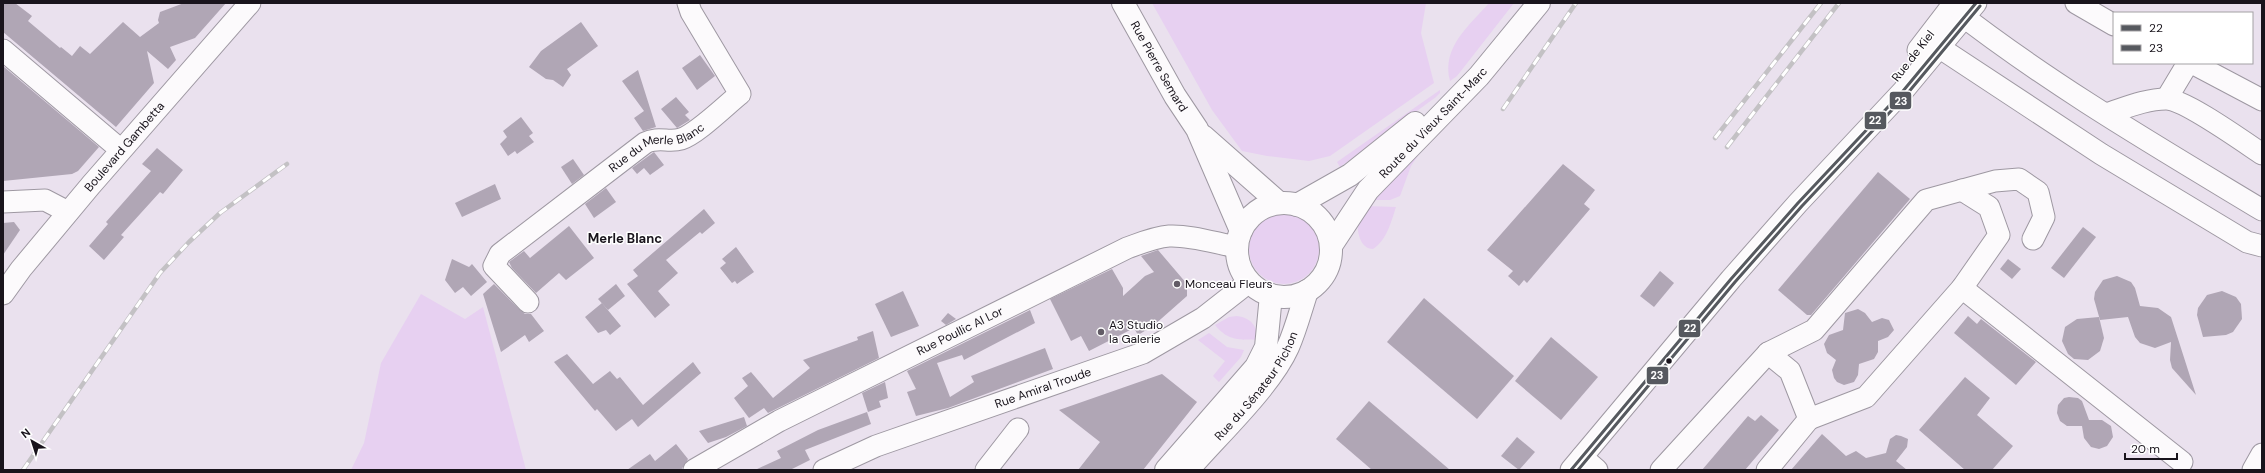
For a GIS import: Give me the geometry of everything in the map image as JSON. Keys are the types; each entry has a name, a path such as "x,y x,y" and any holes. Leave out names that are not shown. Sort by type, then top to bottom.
{"main road":[{"name":"Rue Pierre Semard","path":"1123,3 1175,96 1197,129 1223,155 1288,204"},
{"name":"Route du Vieux Saint-Marc","path":"1288,204 1350,176 1403,134 1473,70 1528,3"},
{"name":"Route du Vieux Saint-Marc","path":"1331,246 1368,190 1479,76 1539,3"},
{"name":"Rue Pierre Semard","path":"1197,129 1239,239"},
{"path":"1288,204 1308,209 1320,220 1328,235 1331,246 1327,269 1322,278 1307,291 1289,296 1271,296 1256,288 1249,282 1239,266 1239,239 1251,216 1258,211 1288,204"},
{"name":"Rue du Sénateur Pichon","path":"1188,470 1256,393 1279,363 1289,346 1307,291"},
{"name":"Rue du Sénateur Pichon","path":"1166,470 1256,367 1266,348 1271,296"}],"street":[{"name":"Boulevard Gambetta","path":"3,294 21,269 68,212 250,3"},
{"name":"Rue du Merle Blanc","path":"528,302 494,266 500,254 645,143 653,139 681,139 691,133 740,94 691,12 688,3"},
{"path":"2076,3 2113,24"},
{"path":"1961,7 2059,85 2262,210"},
{"name":"Rue de Kiel","path":"1583,466 1731,279 1798,203 1933,43 1961,7"},
{"path":"1933,43 2101,154 2247,242 2262,246"},
{"path":"3,50 121,150"},
{"path":"2167,98 2187,64"},
{"path":"2194,64 2262,100"},
{"path":"2106,114 2141,103 2167,98 2187,106 2262,154"},
{"path":"1661,470 1768,353 1814,330 1926,200 1995,181 2019,180 2038,192 2044,217 2033,239"},
{"path":"1767,470 1809,419 1866,397 1962,288 1999,235 1989,207 1962,190"},
{"path":"3,202 45,200 68,212"},
{"name":"Rue Poullic Al Lor","path":"694,470 812,404 1128,248 1152,238 1169,236 1239,239"},
{"name":"Rue Amiral Troude","path":"826,470 876,446 1142,353 1203,318 1249,282"},
{"path":"1962,288 2182,462"},
{"path":"1768,353 1790,372 1809,419"},
{"path":"986,470 1018,429"},
{"path":"2253,470 2262,454"}],"shaded area":[{"path":"1152,3 1426,3 1421,33 1434,83 1330,156 1309,161 1267,156 1242,151 1212,110"},
{"path":"1489,3 1514,3 1457,76 1450,81 1448,69 1453,47 1466,28"},
{"path":"1440,90 1440,93 1436,97 1340,167 1337,162"},
{"path":"1419,154 1411,166 1400,196 1390,200 1371,200"},
{"path":"1366,206 1396,207 1385,236 1373,249 1365,246 1358,232 1360,217"},
{"path":"1284,214 1297,217 1309,224 1316,236 1319,249 1316,262 1309,274 1297,281 1284,284 1271,281 1259,274 1252,262 1249,249 1252,236 1259,224 1271,217"},
{"path":"421,294 465,319 483,307 526,470 351,470 364,443 381,363"},
{"path":"1237,316 1250,321 1255,327 1259,340 1230,337 1215,325 1229,317"},
{"path":"1209,333 1227,347 1244,350 1241,357 1219,382 1213,376 1225,361 1198,340"}],"building":[{"path":"3,3 15,3 32,16 28,21 60,48 61,47 72,56 80,46 90,54 123,22 140,37 159,23 158,20 160,12 184,3 226,3 195,38 170,47 176,60 168,69 147,51 154,83 116,127 3,32"},
{"path":"581,22 598,46 567,69 571,75 563,87 553,80 546,79 529,67 541,51"},
{"path":"700,55 715,76 697,90 682,68"},
{"path":"3,66 99,147 78,171 72,174 3,181"},
{"path":"638,70 656,127 643,131 634,118 644,111 622,81"},
{"path":"676,97 689,112 685,115 690,120 677,128 661,109"},
{"path":"521,117 533,133 529,136 534,142 517,154 515,151 508,156 500,144 507,137 503,131"},
{"path":"157,148 183,170 163,194 160,192 121,235 124,237 104,260 89,246 108,224 106,222 151,171 142,164"},
{"path":"654,152 664,165 650,175 644,168 637,174 632,168"},
{"path":"573,159 584,175 572,184 561,167"},
{"path":"1563,164 1595,190 1584,204 1590,209 1527,283 1524,280 1519,286 1508,276 1513,271 1487,250"},
{"path":"1878,172 1910,199 1811,315 1807,315 1778,290"},
{"path":"495,184 501,199 462,217 455,203"},
{"path":"606,188 616,202 594,218 585,204"},
{"path":"704,209 715,223 702,234 700,232 666,260 678,273 658,291 670,305 655,318 627,284 638,276 633,270"},
{"path":"14,222 20,230 3,255 3,223"},
{"path":"569,226 594,258 566,280 559,273 536,293 512,268 509,262 524,251 530,258"},
{"path":"2083,227 2096,237 2064,278 2051,268"},
{"path":"736,247 754,272 737,284 735,281 732,283 720,268 726,263 722,259"},
{"path":"1158,250 1187,284 1187,296 1153,326 1138,335 1134,328 1089,351 1081,336 1071,341 1050,299 1112,269 1123,288 1123,296 1145,276 1154,272 1141,256"},
{"path":"452,259 469,267 472,264 487,282 471,296 463,287 455,293 445,280"},
{"path":"2008,259 2021,269 2012,279 2000,269"},
{"path":"1660,271 1674,283 1654,307 1640,296"},
{"path":"2117,276 2131,282 2135,288 2140,306 2158,308 2171,317 2196,395 2172,368 2170,360 2171,342 2155,348 2140,343 2135,337 2128,317 2100,320 2094,299 2095,292 2103,280"},
{"path":"494,284 520,310 525,314 531,314 544,331 529,342 525,335 501,352 483,294"},
{"path":"616,284 625,296 608,310 598,299"},
{"path":"903,291 919,326 891,337 875,304"},
{"path":"2222,291 2236,297 2241,304 2242,319 2233,332 2226,335 2203,337 2197,315 2198,308 2207,295"},
{"path":"1424,298 1514,376 1477,419 1387,342"},
{"path":"602,303 621,326 610,335 606,330 598,333 585,317"},
{"path":"1858,309 1865,313 1872,322 1882,318 1889,320 1894,330 1888,337 1878,341 1878,352 1874,359 1859,364 1858,375 1854,382 1844,385 1837,382 1834,378 1832,370 1836,360 1827,353 1824,344 1829,335 1843,330 1845,313"},
{"path":"1030,310 1035,323 964,360 962,355 937,363 950,397 974,382 971,376 1045,348 1053,369 948,408 916,416 907,392 916,389 907,371"},
{"path":"948,313 956,319 946,325 941,321"},
{"path":"1968,316 1977,324 1981,319 2036,362 2016,385 1954,333"},
{"path":"2099,317 2104,338 2100,351 2088,360 2074,359 2068,354 2062,341 2065,327 2077,319"},
{"path":"873,331 879,358 768,413 764,408 749,418 734,398 748,386 742,378 751,372 773,398 810,368 803,360 858,340 857,337"},
{"path":"1551,337 1598,377 1561,420 1515,381"},
{"path":"567,354 593,384 610,371 617,379 620,377 643,405 693,362 701,373 638,427 632,419 616,431 597,409 595,411 554,362"},
{"path":"1162,374 1197,402 1143,470 1078,470 1100,442 1059,410"},
{"path":"1965,377 1990,398 1977,415 2013,446 1992,470 1965,470 1919,430"},
{"path":"885,382 888,398 879,401 881,407 868,412 862,393"},
{"path":"2064,398 2078,398 2082,401 2089,420 2102,420 2111,426 2113,437 2107,446 2099,449 2091,447 2084,438 2082,426 2067,426 2060,421 2057,413 2058,405"},
{"path":"1369,401 1450,470 1372,470 1336,439"},
{"path":"867,412 871,424 805,450 810,460 790,470 755,470 781,458 777,451 818,430"},
{"path":"1761,415 1779,430 1745,470 1702,470 1748,416 1755,421"},
{"path":"744,417 747,426 726,437 708,443 699,431"},
{"path":"1822,434 1846,456 1856,451 1866,458 1886,453 1890,439 1896,435 1901,436 1908,439 1907,447 1896,461 1907,470 1791,470"},
{"path":"1517,437 1535,452 1519,470 1501,456"},
{"path":"676,444 688,459 681,470 627,470 650,454 655,461"}],"railway":[{"path":"1503,109 1576,3"},
{"path":"1715,138 1821,3"},
{"path":"1727,147 1839,3"},
{"path":"23,470 160,273 189,242 220,213 287,164"}],"transit line":[{"name":"22","path":"1571,470 1731,279 1798,203 1903,91 1976,3"},
{"name":"23","path":"1578,470 1735,282 1802,206 1907,94 1980,6"}],"place":[{"name":"Monceau Fleurs","path":"1177,284"},
{"name":"A3 Studio la Galerie","path":"1101,332"}],"district":[{"name":"Merle Blanc","path":"625,238"}]}
